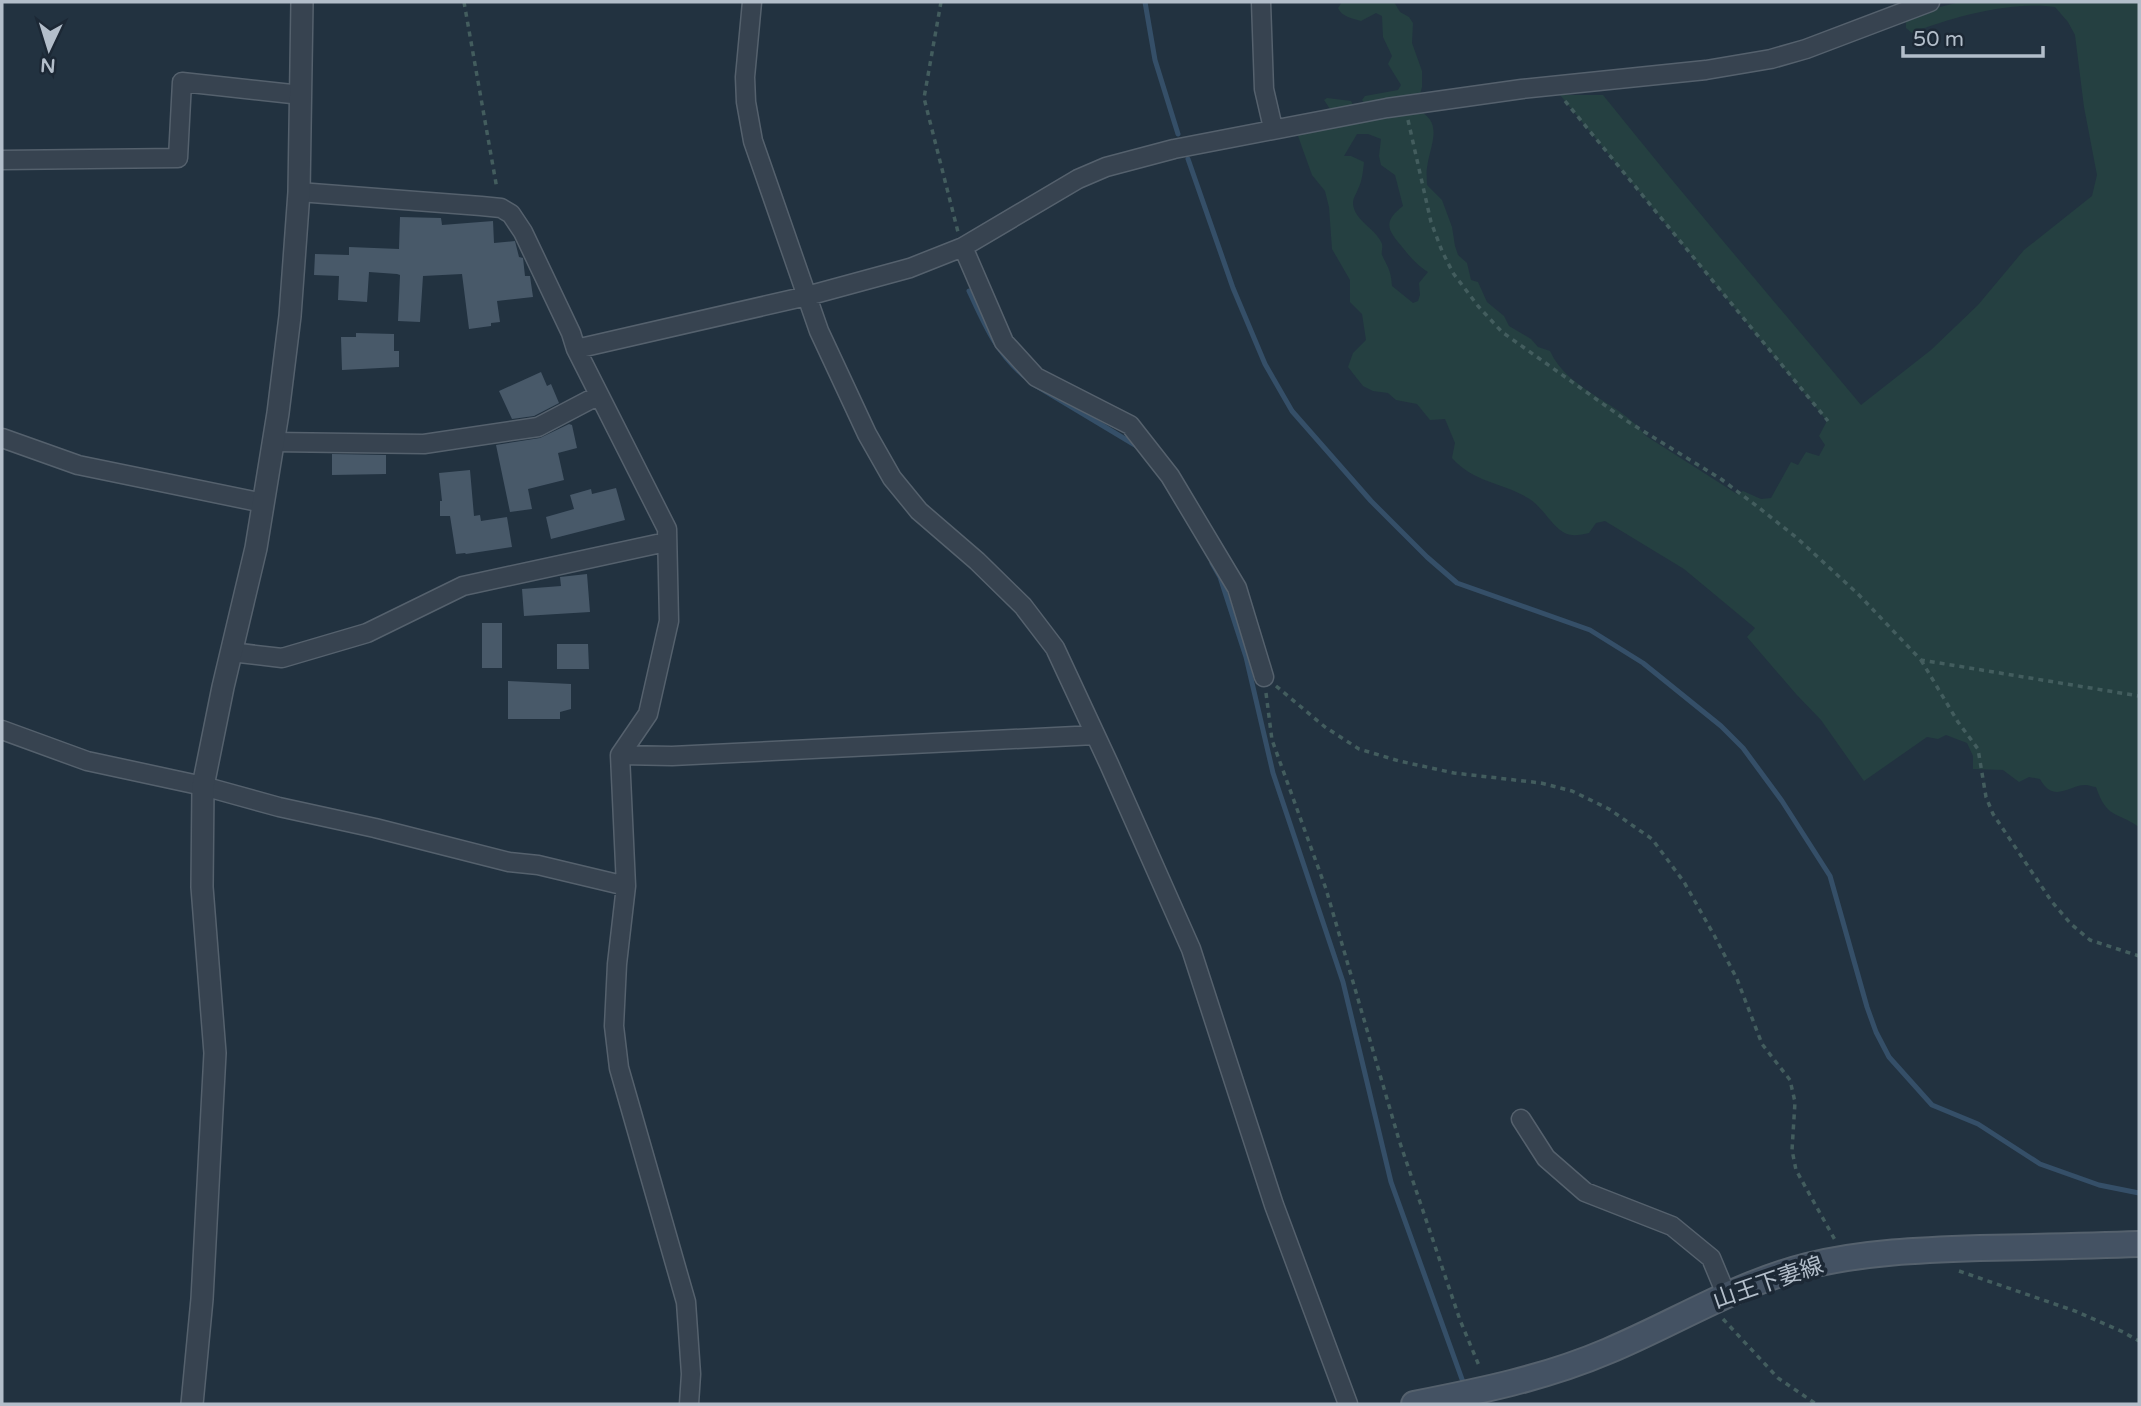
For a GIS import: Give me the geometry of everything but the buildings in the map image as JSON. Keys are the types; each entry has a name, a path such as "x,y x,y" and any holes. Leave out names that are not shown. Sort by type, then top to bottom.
{"main road":[{"name":"山王下妻線","path":"1414,1404 1489,1390 1583,1361 1646,1334 1718,1297 1808,1266 1887,1251 2139,1244"}],"street":[{"path":"192,1404 202,1299 215,1053 202,887 203,786 256,548 274,442 290,316 299,191 302,2"},
{"path":"752,2 745,77 753,142 819,331 867,434 892,478 919,511 977,561 1023,606 1055,648 1191,949 1274,1205 1348,1404"},
{"path":"1261,2 1264,89 1273,128"},
{"path":"576,349 807,296 910,268 963,247 1077,179 1106,167 1174,149 1273,128 1405,105 1706,70 1771,59 1806,49 1930,2"},
{"path":"2,160 178,158 182,82 302,95"},
{"path":"299,191 501,208 511,214 523,232 576,349 667,529 669,621 648,714 620,755 626,886 617,964 614,1026 618,1068 686,1302 691,1374 689,1404"},
{"path":"963,247 1004,342 1036,377 1130,425 1170,476 1237,588 1264,677"},
{"path":"274,442 424,444 538,427 599,396"},
{"path":"2,438 78,465 263,503"},
{"path":"231,652 282,657 367,633 463,586 666,542"},
{"path":"2,730 87,761 203,786 509,862 538,865 626,886"},
{"path":"620,755 698,755 1096,735"},
{"path":"1521,1119 1546,1158 1585,1192 1672,1226 1711,1258 1718,1297"}],"path":[{"path":"464,2 501,208"},
{"path":"941,2 924,98 951,210 963,247"},
{"path":"1553,86 1828,421"},
{"path":"1405,105 1431,222 1441,251 1453,273 1478,306 1502,332 1553,369 1627,421 1721,479 1768,514 1858,594 1921,660 1958,722 1978,749 1986,797 1993,814 2052,902 2071,924 2090,940 2139,956"},
{"path":"1921,660 2139,695"},
{"path":"1264,677 1325,727 1359,749 1454,773 1541,783 1572,791 1609,809 1652,839 1684,882 1714,935 1737,979 1762,1044 1790,1080 1795,1102 1792,1150 1796,1170 1846,1258"},
{"path":"1264,677 1272,740 1326,889 1399,1140 1460,1320 1489,1390"},
{"path":"1942,1249 1951,1268 1965,1275 2063,1307 2139,1341"},
{"path":"1718,1297 1725,1321 1778,1378 1816,1404"}],"green space":[{"path":"1342,2 1394,2 1400,12 1413,23 1412,43 1422,71 1422,87 1416,109 1430,120 1434,134 1427,185 1442,200 1458,255 1467,263 1471,280 1478,282 1487,302 1504,316 1509,326 1531,339 1538,347 1550,351 1558,365 1569,376 1623,414 1646,436 1737,494 1743,491 1761,499 1771,498 1791,462 1798,465 1806,452 1819,456 1825,445 1819,436 1827,421 1560,95 1603,95 1861,405 1931,350 1978,305 2024,250 2092,196 2097,175 2084,107 2075,35 2055,7 2021,6 1983,11 1912,33 1906,28 1906,20 1928,10 1960,2 2139,2 2139,827 2108,810 2096,787 2085,785 2056,792 2045,786 2040,779 2029,777 2019,782 2003,770 1973,769 1973,756 1967,743 1946,735 1938,739 1927,737 1864,781 1821,720 1747,637 1755,628 1684,569 1605,521 1596,523 1589,533 1566,534 1528,498 1470,473 1452,458 1455,443 1445,419 1430,420 1417,404 1396,400 1388,393 1373,391 1363,386 1348,367 1353,353 1366,340 1362,314 1350,302 1350,280 1332,249 1325,191 1312,175 1298,136 1302,125 1332,112 1324,100 1327,98 1351,101 1355,108 1366,107 1362,100 1365,96 1398,90 1401,85 1388,64 1392,56 1383,37 1382,16 1376,13 1361,21 1345,15 1338,8","holes":["1357,134 1368,134 1381,139 1381,165 1395,175 1403,206 1392,217 1389,227 1391,232 1412,258 1428,272 1419,283 1418,301 1413,303 1392,286 1382,255 1382,244 1358,216 1353,204 1364,162 1344,156"]}],"waterway":[{"path":"1145,2 1155,60 1178,134"},
{"path":"1188,159 1233,288 1265,364 1292,411 1371,501 1457,583 1590,630 1643,663 1721,726 1743,748 1782,801 1830,876 1876,1032 1889,1057 1932,1105 1978,1124 2040,1164 2099,1185 2139,1193"},
{"path":"969,291 998,347 1024,376"},
{"path":"1035,385 1140,448"},
{"path":"1212,563 1220,577 1246,657 1273,773 1343,982 1391,1182 1463,1382"}]}
